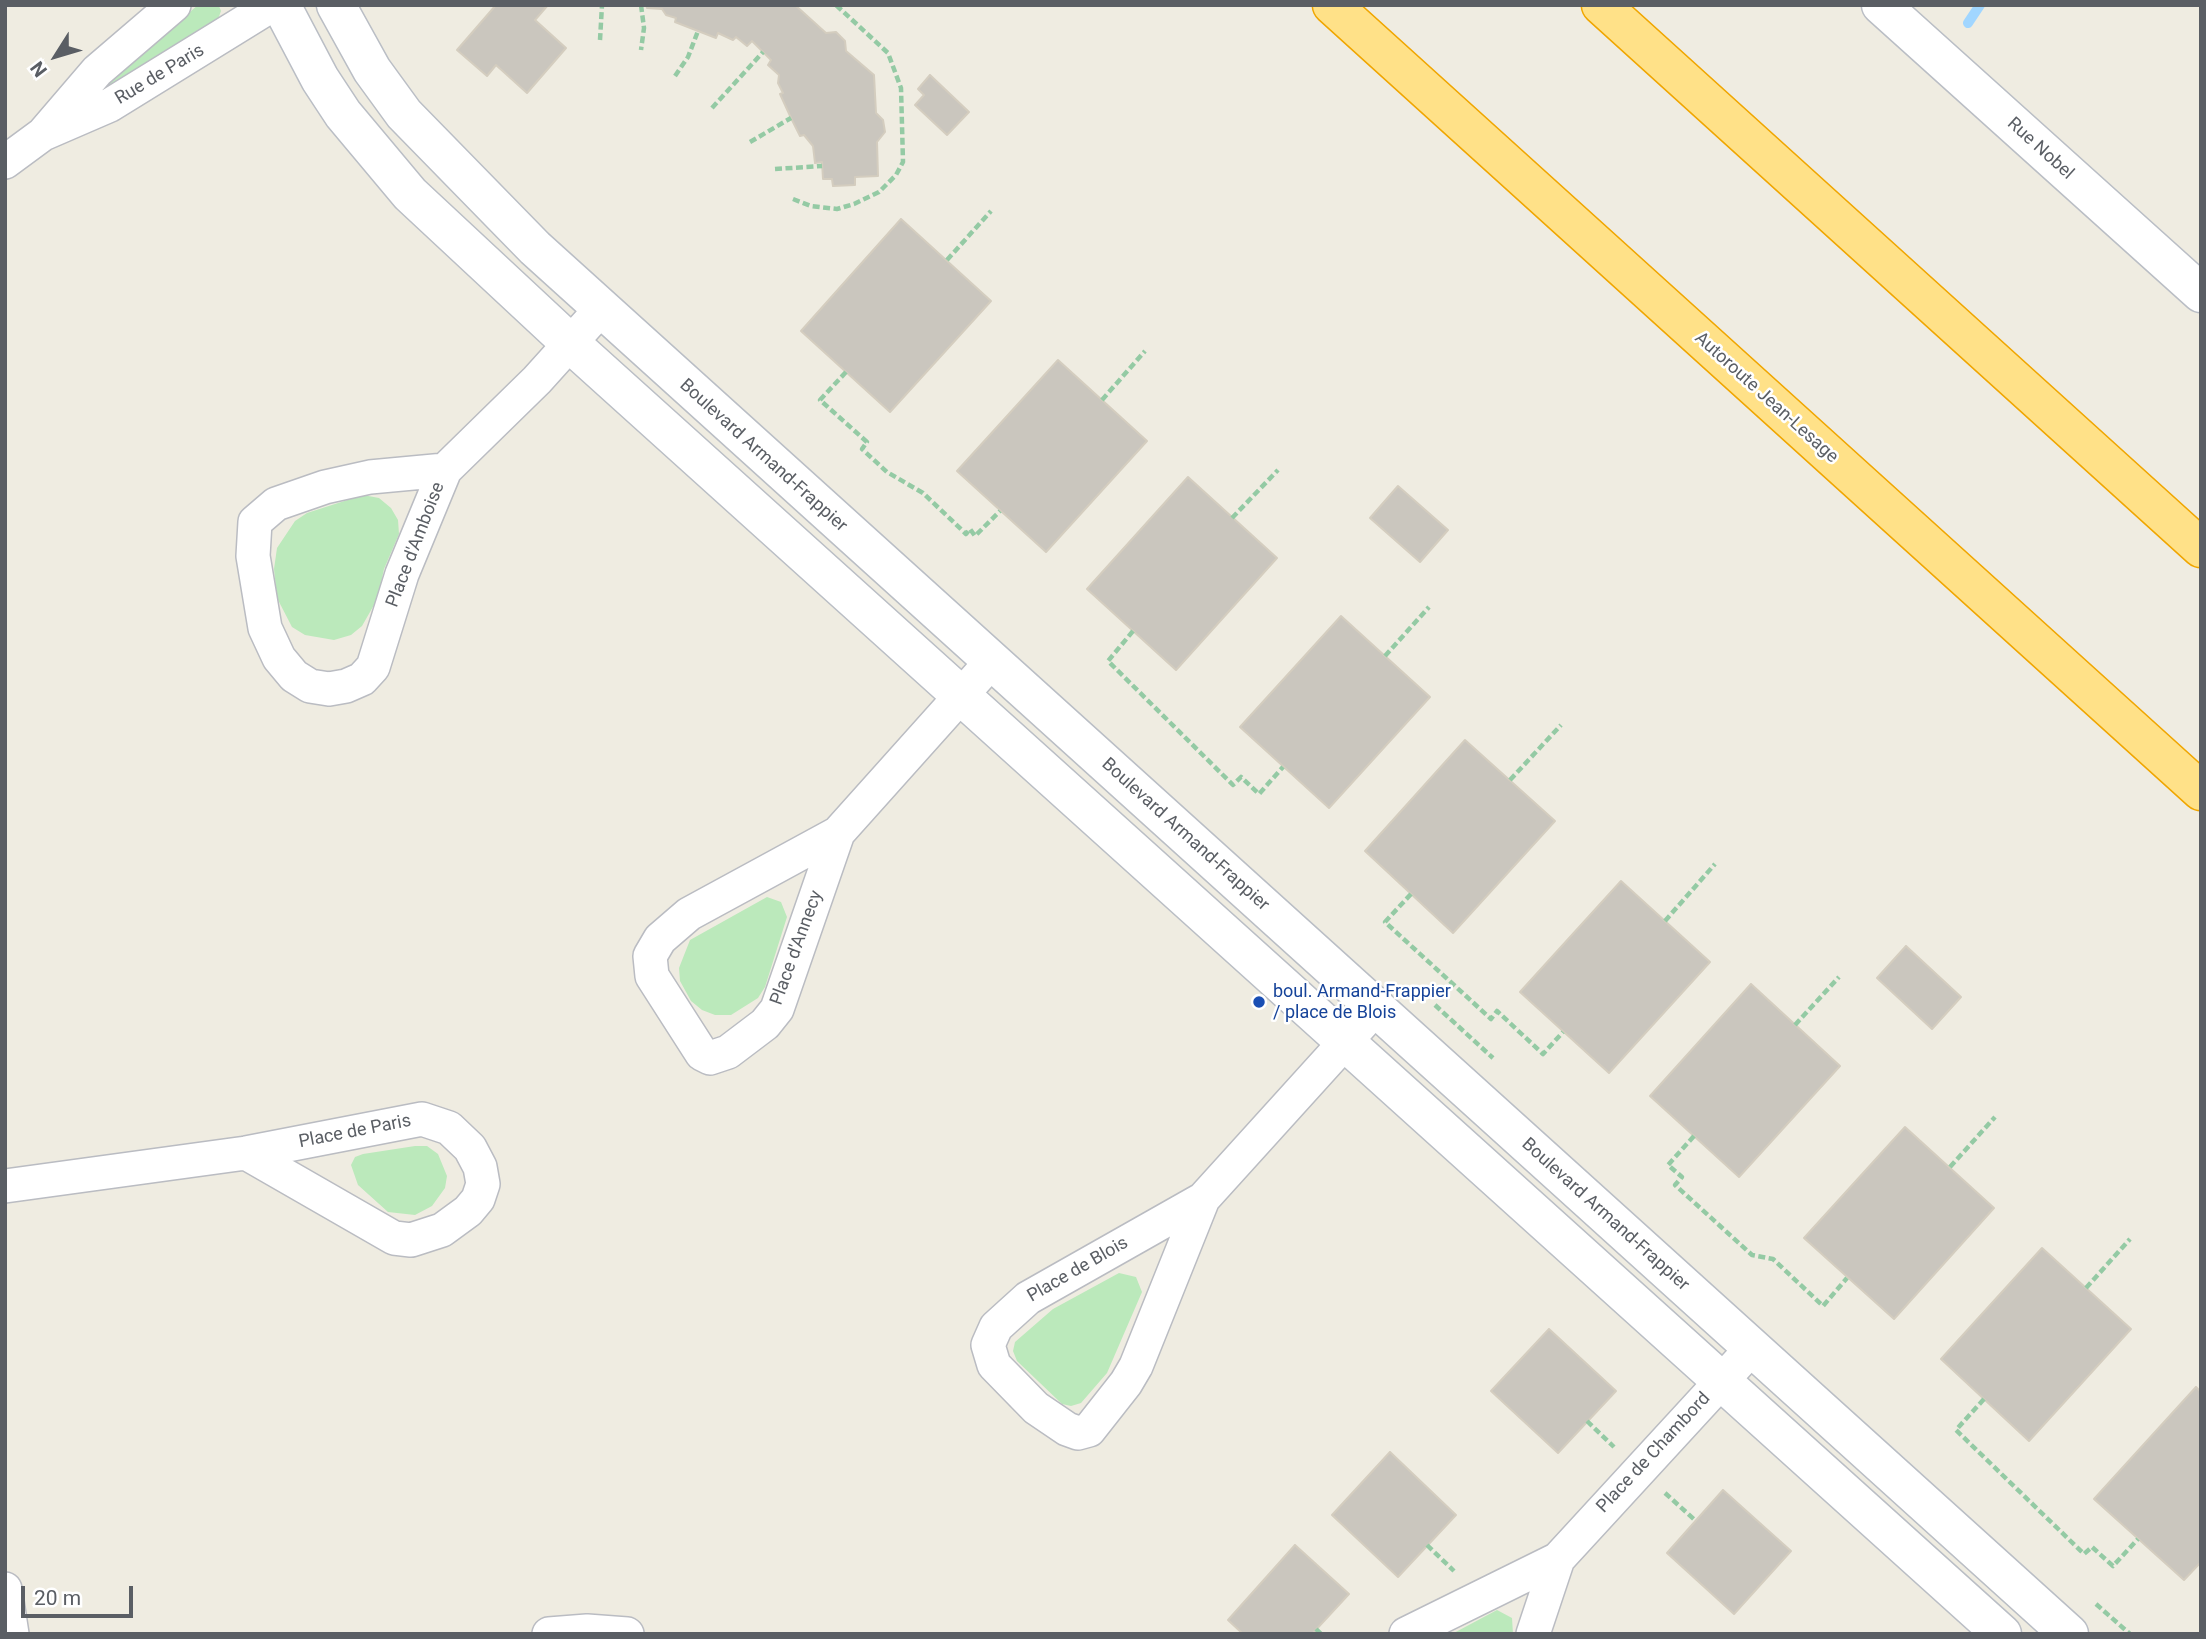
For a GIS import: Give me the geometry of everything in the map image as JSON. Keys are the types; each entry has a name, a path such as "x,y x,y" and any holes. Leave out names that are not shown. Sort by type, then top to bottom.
{"highway":[{"name":"Autoroute Jean-Lesage","path":"1332,5 2201,791"},
{"path":"1601,5 2201,548"}],"street":[{"name":"Rue de Paris","path":"43,134 97,71 174,5"},
{"name":"Rue de Paris","path":"5,162 43,134 110,105 272,5"},
{"path":"281,5 320,79 366,144 410,194 570,344 963,694 2002,1634"},
{"name":"Boulevard Armand-Frappier","path":"336,5 372,70 417,130 601,309 2069,1634"},
{"name":"Rue Nobel","path":"1881,5 2201,293"},
{"name":"Place d'Amboise","path":"445,470 370,477 325,487 276,504 255,522 253,556 265,628 279,658 294,676 310,686 330,689 362,679 373,667 401,574 445,470 601,309"},
{"name":"Place d'Annecy","path":"838,832 777,1009 765,1024 728,1052 710,1058 702,1054 652,976 649,965 653,948 671,927 689,914 838,832 992,661"},
{"name":"Place de Blois","path":"1203,1199 1136,1366 1126,1384 1089,1430 1078,1433 1067,1429 1036,1408 994,1365 988,1345 996,1327 1028,1297 1203,1199 1376,1008"},
{"name":"Place de Paris","path":"5,1186 246,1153 422,1119 449,1128 470,1148 480,1167 482,1184 478,1199 468,1211 442,1230 418,1238 394,1238 246,1153"},
{"name":"Place de Chambord","path":"1406,1634 1558,1559 1752,1348"},
{"name":"Place de Chambord","path":"1532,1634 1558,1559"},
{"path":"5,1589 12,1634"},
{"path":"549,1634 587,1631 627,1634"}],"path":[{"path":"600,40 602,5"},
{"path":"641,5 644,28 641,50"},
{"path":"793,199 811,206 837,209 854,204 879,192 896,175 903,162 901,88 888,53 836,5"},
{"path":"675,76 688,57 698,31"},
{"path":"712,108 763,52"},
{"path":"750,142 791,118"},
{"path":"775,169 822,166"},
{"path":"947,260 991,211"},
{"path":"1102,400 1145,351"},
{"path":"846,372 820,401 867,442 862,449 887,472 923,493 966,534 970,529 975,536 1000,511"},
{"path":"1232,517 1278,470"},
{"path":"1385,656 1429,607"},
{"path":"1133,631 1108,661 1233,785 1241,777 1259,794 1283,767"},
{"path":"1510,780 1560,725"},
{"path":"1665,921 1715,864"},
{"path":"1411,894 1385,922 1466,996 1491,1018 1497,1011 1544,1054 1563,1032"},
{"path":"1795,1025 1839,977"},
{"path":"1950,1167 1995,1117"},
{"path":"1693,1136 1668,1165 1682,1177 1675,1185 1752,1255 1773,1259 1823,1306 1847,1278"},
{"path":"2086,1288 2130,1239"},
{"path":"1984,1399 1956,1430 2084,1554 2092,1547 2113,1566 2138,1539"},
{"path":"1316,1629 1321,1634"}],"green space":[{"path":"198,5 219,6 221,11 217,22 102,94 99,90"},
{"path":"363,495 379,498 391,508 398,520 399,534 384,569 378,598 362,626 351,635 334,640 305,635 292,627 277,598 274,569 277,548 295,521 307,513"},
{"path":"767,897 781,902 787,917 765,987 758,998 731,1015 715,1015 702,1010 691,1001 680,981 679,968 690,940"},
{"path":"427,1146 438,1154 447,1176 445,1188 432,1206 415,1215 388,1212 358,1185 351,1165 355,1157 363,1154"},
{"path":"1119,1273 1136,1277 1142,1292 1107,1373 1081,1403 1071,1406 1062,1404 1017,1361 1013,1351 1015,1342 1053,1309"},
{"path":"1497,1610 1512,1618 1513,1634 1452,1634"}],"building":[{"path":"496,5 548,5 535,20 566,48 527,93 496,65 487,76 457,50"},
{"path":"646,5 795,5 826,33 836,32 845,41 846,51 874,75 876,113 883,120 885,132 877,142 878,176 855,177 855,185 833,186 832,179 823,179 822,162 815,163 813,146 804,135 800,136 780,94 783,93 778,83 779,75 768,65 771,60 752,41 747,46 736,37 733,40 718,33 716,38 675,22 676,18 666,15 662,9 647,8"},
{"path":"930,75 969,112 947,135 915,105 924,95 918,89"},
{"path":"901,219 991,301 890,412 801,331"},
{"path":"1058,360 1147,441 1046,552 957,471"},
{"path":"1188,477 1277,558 1176,670 1087,589"},
{"path":"1398,486 1448,530 1420,562 1370,518"},
{"path":"1341,616 1430,697 1329,808 1240,727"},
{"path":"1465,740 1555,821 1453,933 1365,851"},
{"path":"1621,881 1710,962 1609,1073 1520,992"},
{"path":"1906,946 1961,997 1932,1029 1877,978"},
{"path":"1751,984 1840,1066 1739,1177 1650,1096"},
{"path":"1905,1127 1994,1208 1894,1319 1804,1238"},
{"path":"2042,1248 2131,1329 2029,1441 1941,1359"},
{"path":"1549,1329 1616,1391 1558,1453 1491,1391"},
{"path":"2196,1387 2201,1392 2201,1562 2184,1580 2094,1499"},
{"path":"1390,1452 1456,1515 1398,1577 1332,1515"},
{"path":"1723,1490 1791,1551 1734,1614 1667,1553"},
{"path":"1295,1545 1349,1594 1312,1634 1243,1634 1228,1620"}],"waterway":[{"path":"1968,23 1980,5"}],"place":[{"name":"boul. Armand-Frappier / place de Blois","path":"1259,1002"}]}
